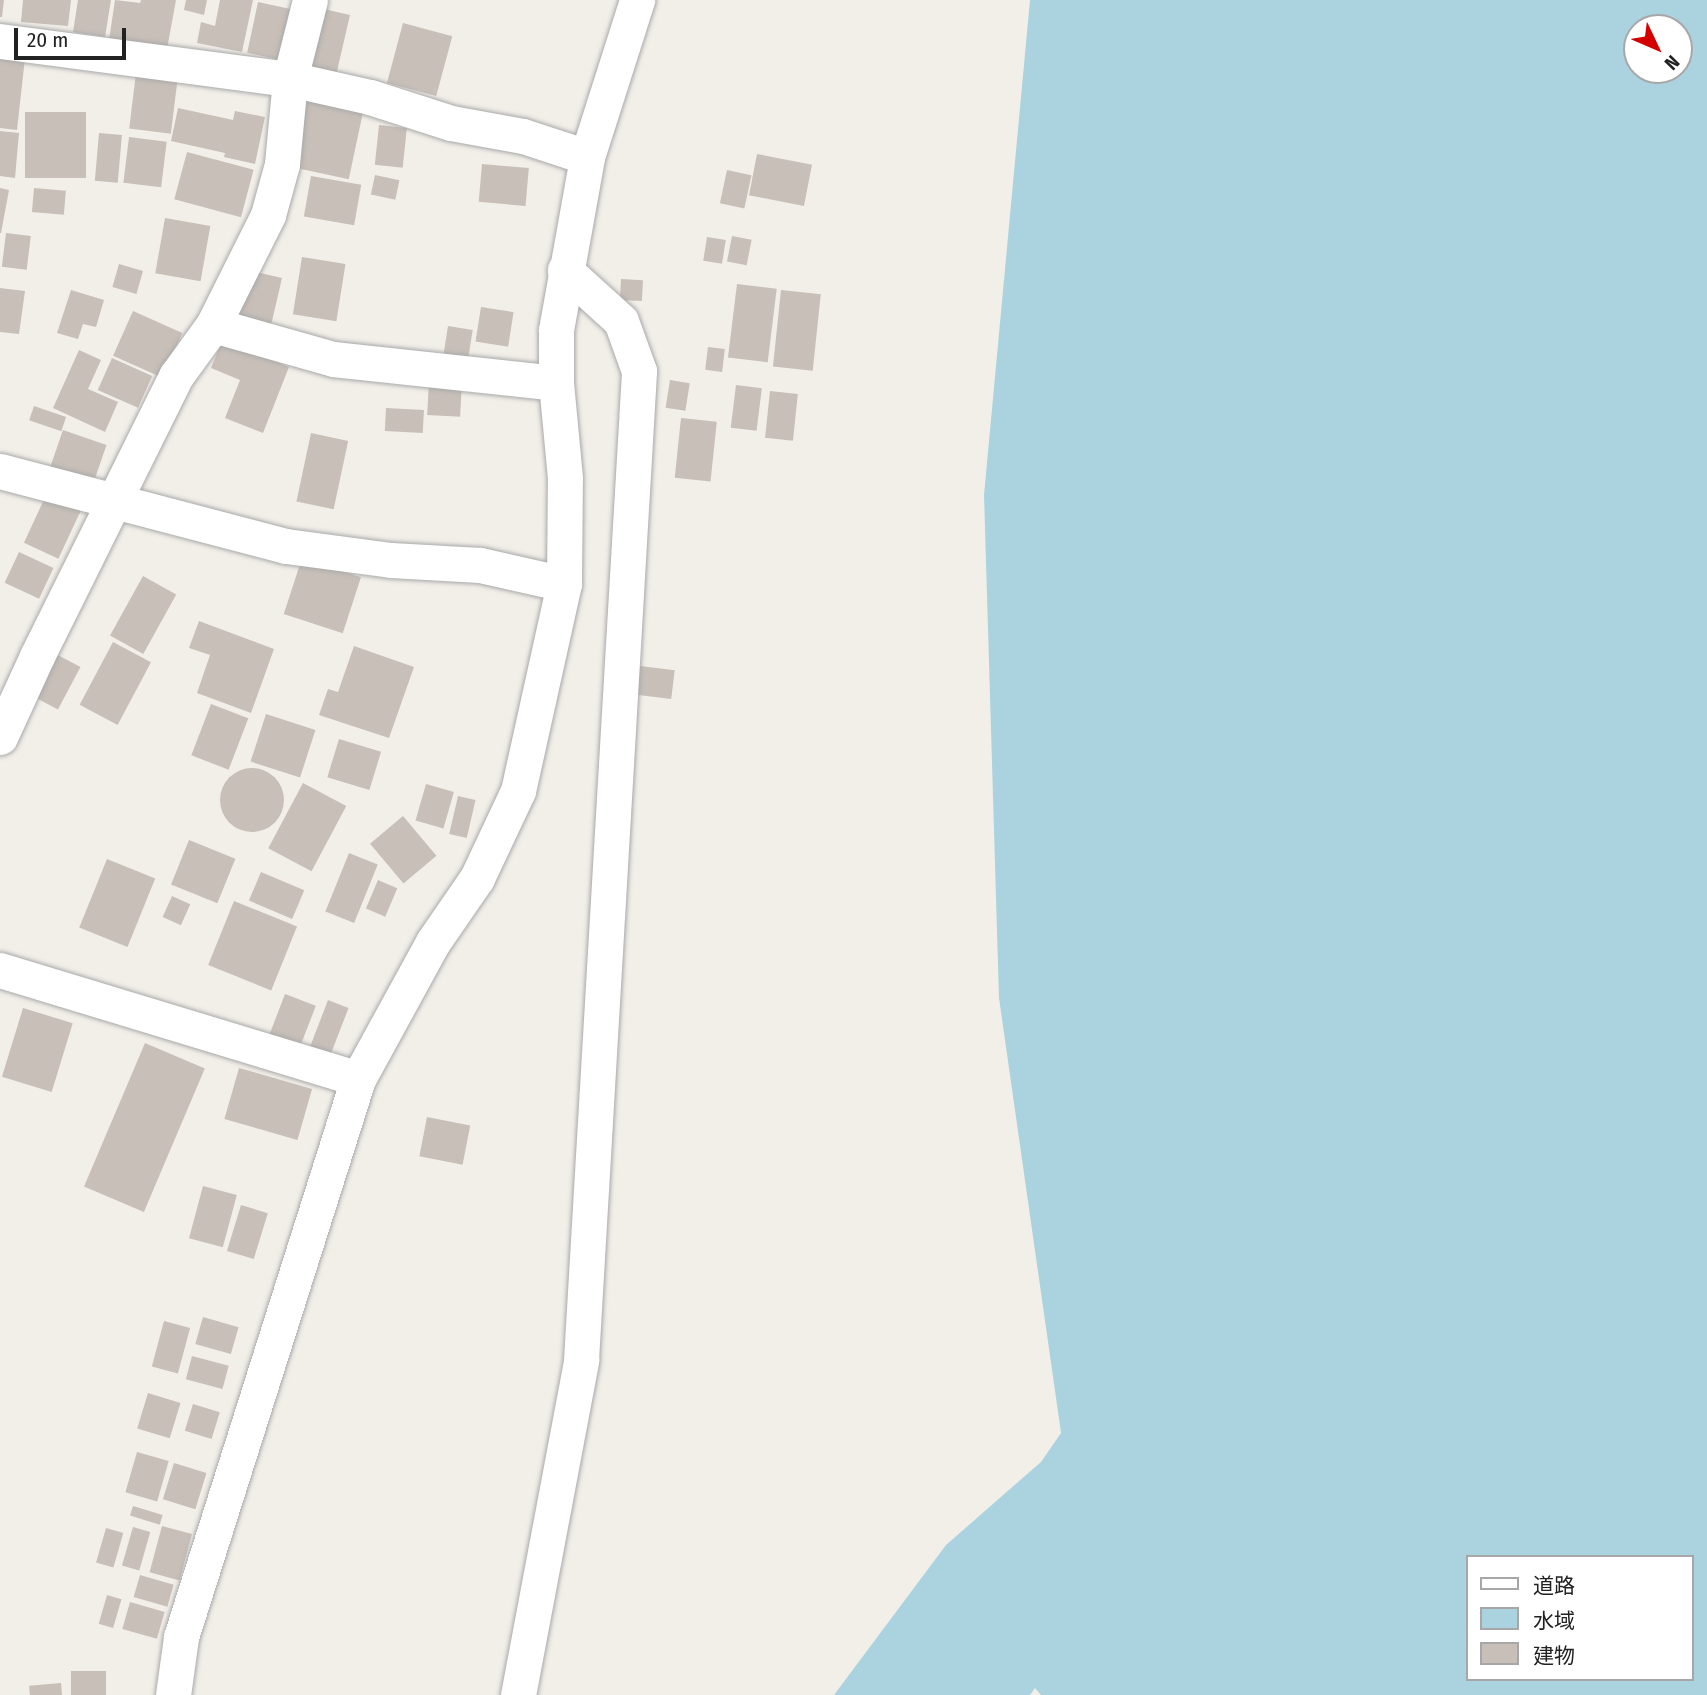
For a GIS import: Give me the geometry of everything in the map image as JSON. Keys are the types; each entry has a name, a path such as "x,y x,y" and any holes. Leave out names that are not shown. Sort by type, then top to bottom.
{"street":[{"path":"0,737 113,500 176,376 213,325 268,215 282,164 290,79 310,0"},
{"path":"173,1695 181,1637 358,1079 433,942 477,878 518,791 564,584 565,478 556,383 556,330 565,270 587,157 637,0"},
{"path":"0,41 290,79 370,97 451,123 523,136 587,157"},
{"path":"517,1695 581,1360 639,371 621,321 565,270"},
{"path":"213,325 333,359 556,383"},
{"path":"0,471 286,546 391,560 480,565 564,584"},
{"path":"0,970 358,1079"}],"water":[{"path":"1030,0 1707,0 1707,1695 1041,1695 1035,1688 1030,1695 834,1695 946,1545 1041,1462 1061,1433 999,998 984,495"}],"building":[{"path":"0,0 4,0 2,17 0,17"},
{"path":"23,0 71,0 68,26 21,22"},
{"path":"78,0 111,0 105,37 73,32"},
{"path":"115,0 140,3 141,0 176,0 167,49 109,40"},
{"path":"186,0 207,0 204,15 184,10"},
{"path":"220,0 253,0 242,52 197,43 201,22 215,26"},
{"path":"258,2 295,10 284,61 247,53"},
{"path":"311,6 350,15 336,74 297,65"},
{"path":"403,23 452,36 436,96 387,83"},
{"path":"0,46 26,49 17,130 0,128"},
{"path":"137,65 179,70 171,134 129,129"},
{"path":"309,92 365,104 349,179 293,167"},
{"path":"178,108 233,120 235,111 265,117 255,164 224,157 225,153 171,141"},
{"path":"25,112 86,112 86,178 25,178"},
{"path":"379,125 407,128 403,168 375,165"},
{"path":"0,131 19,133 15,178 0,176"},
{"path":"99,133 122,135 118,183 95,181"},
{"path":"129,137 167,142 161,187 123,183"},
{"path":"187,152 254,170 241,217 174,199"},
{"path":"757,154 812,165 804,206 749,195"},
{"path":"482,164 529,168 526,206 479,202"},
{"path":"727,170 751,175 744,208 720,203"},
{"path":"375,175 399,180 395,200 371,195"},
{"path":"311,176 361,185 354,225 304,216"},
{"path":"0,188 9,190 1,233 0,233"},
{"path":"34,188 66,191 64,215 32,212"},
{"path":"165,218 210,226 201,281 155,273"},
{"path":"6,233 31,236 27,270 2,267"},
{"path":"732,236 752,240 747,265 727,262"},
{"path":"707,237 726,240 722,264 703,261"},
{"path":"302,257 345,264 336,321 293,314"},
{"path":"119,264 143,271 136,294 112,287"},
{"path":"243,269 282,278 271,328 232,319"},
{"path":"621,279 643,280 642,301 620,300"},
{"path":"737,284 777,289 768,362 728,357"},
{"path":"0,288 25,291 19,334 0,332"},
{"path":"71,290 104,300 96,327 83,324 78,339 57,333"},
{"path":"781,290 821,294 813,371 773,367"},
{"path":"481,307 514,312 508,347 476,342"},
{"path":"133,311 182,333 162,378 113,356"},
{"path":"448,326 473,330 468,362 443,358"},
{"path":"222,341 289,367 263,433 225,418 240,380 211,368"},
{"path":"708,347 725,349 722,372 705,370"},
{"path":"79,350 101,360 88,389 118,402 105,432 53,408"},
{"path":"112,358 152,376 138,408 98,390"},
{"path":"429,380 462,382 460,417 427,415"},
{"path":"670,380 690,383 685,411 666,408"},
{"path":"736,385 762,388 757,431 731,428"},
{"path":"770,391 798,394 793,441 765,438"},
{"path":"34,406 66,417 61,431 29,420"},
{"path":"386,408 424,410 423,433 385,431"},
{"path":"681,418 717,422 711,481 675,478"},
{"path":"63,430 106,445 92,488 48,473"},
{"path":"311,433 348,441 334,509 296,501"},
{"path":"48,491 82,507 58,559 24,543"},
{"path":"19,552 53,568 39,599 5,583"},
{"path":"302,558 361,577 343,633 284,614"},
{"path":"143,576 176,594 143,654 110,635"},
{"path":"199,621 274,649 251,713 197,693 210,655 189,648"},
{"path":"113,642 151,662 118,725 80,705"},
{"path":"354,646 414,667 389,738 319,715 328,689 338,692"},
{"path":"54,653 80,667 58,709 31,695"},
{"path":"640,666 675,670 671,699 636,695"},
{"path":"211,704 248,718 229,770 191,755"},
{"path":"266,714 315,730 300,778 251,762"},
{"path":"339,739 381,752 369,790 327,777"},
{"path":"246,768 258,768 275,777 282,788 282,812 275,823 258,832 246,832 234,827 225,818 220,806 220,794 225,782 234,773"},
{"path":"303,783 346,806 312,871 268,848"},
{"path":"426,784 454,792 443,829 416,821"},
{"path":"458,796 476,800 467,838 449,834"},
{"path":"403,816 436,856 403,883 370,844"},
{"path":"189,840 235,859 217,903 171,885"},
{"path":"349,853 378,865 354,923 325,911"},
{"path":"107,859 155,878 127,947 79,928"},
{"path":"261,872 304,890 292,919 249,901"},
{"path":"378,880 397,888 385,917 366,909"},
{"path":"172,896 190,904 181,925 163,917"},
{"path":"234,901 297,926 271,990 208,965"},
{"path":"285,994 316,1006 300,1048 269,1036"},
{"path":"328,1000 349,1008 329,1058 309,1050"},
{"path":"23,1008 73,1023 52,1092 2,1077"},
{"path":"145,1043 205,1068 144,1212 84,1187"},
{"path":"239,1068 312,1089 297,1140 224,1119"},
{"path":"427,1117 470,1125 463,1165 419,1156"},
{"path":"203,1186 237,1195 223,1247 189,1238"},
{"path":"241,1205 268,1213 254,1259 227,1251"},
{"path":"203,1317 239,1327 231,1354 195,1344"},
{"path":"164,1321 190,1328 178,1373 152,1366"},
{"path":"192,1356 229,1366 222,1389 186,1379"},
{"path":"148,1393 181,1403 170,1438 137,1428"},
{"path":"193,1404 220,1412 212,1439 185,1431"},
{"path":"137,1452 169,1461 157,1501 125,1492"},
{"path":"174,1463 207,1473 195,1509 163,1499"},
{"path":"133,1506 163,1515 160,1525 130,1516"},
{"path":"162,1526 192,1534 180,1580 150,1572"},
{"path":"133,1527 150,1532 139,1570 122,1565"},
{"path":"106,1528 123,1533 113,1568 96,1563"},
{"path":"140,1575 174,1585 167,1607 134,1597"},
{"path":"107,1595 121,1599 113,1628 99,1624"},
{"path":"130,1602 165,1612 157,1639 122,1629"},
{"path":"71,1671 106,1671 106,1695 71,1695"},
{"path":"61,1683 62,1695 30,1695 29,1686"}]}
